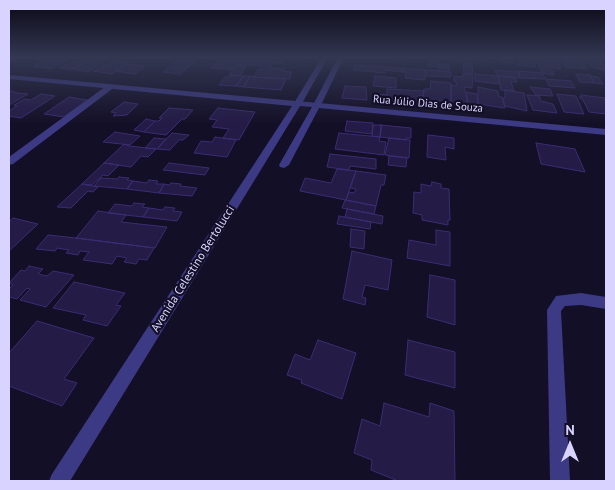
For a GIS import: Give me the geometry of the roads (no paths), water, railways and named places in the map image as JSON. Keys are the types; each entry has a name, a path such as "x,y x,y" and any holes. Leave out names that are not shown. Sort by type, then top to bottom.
{"street":[{"name":"Rua Júlio Dias de Souza","path":"42,80 606,132"},
{"name":"Avenida Celestino Bertolucci","path":"59,481 312,80"},
{"path":"284,165 329,80"},
{"path":"9,162 112,86"},
{"path":"560,481 554,310 560,300 581,299 606,303"}]}
